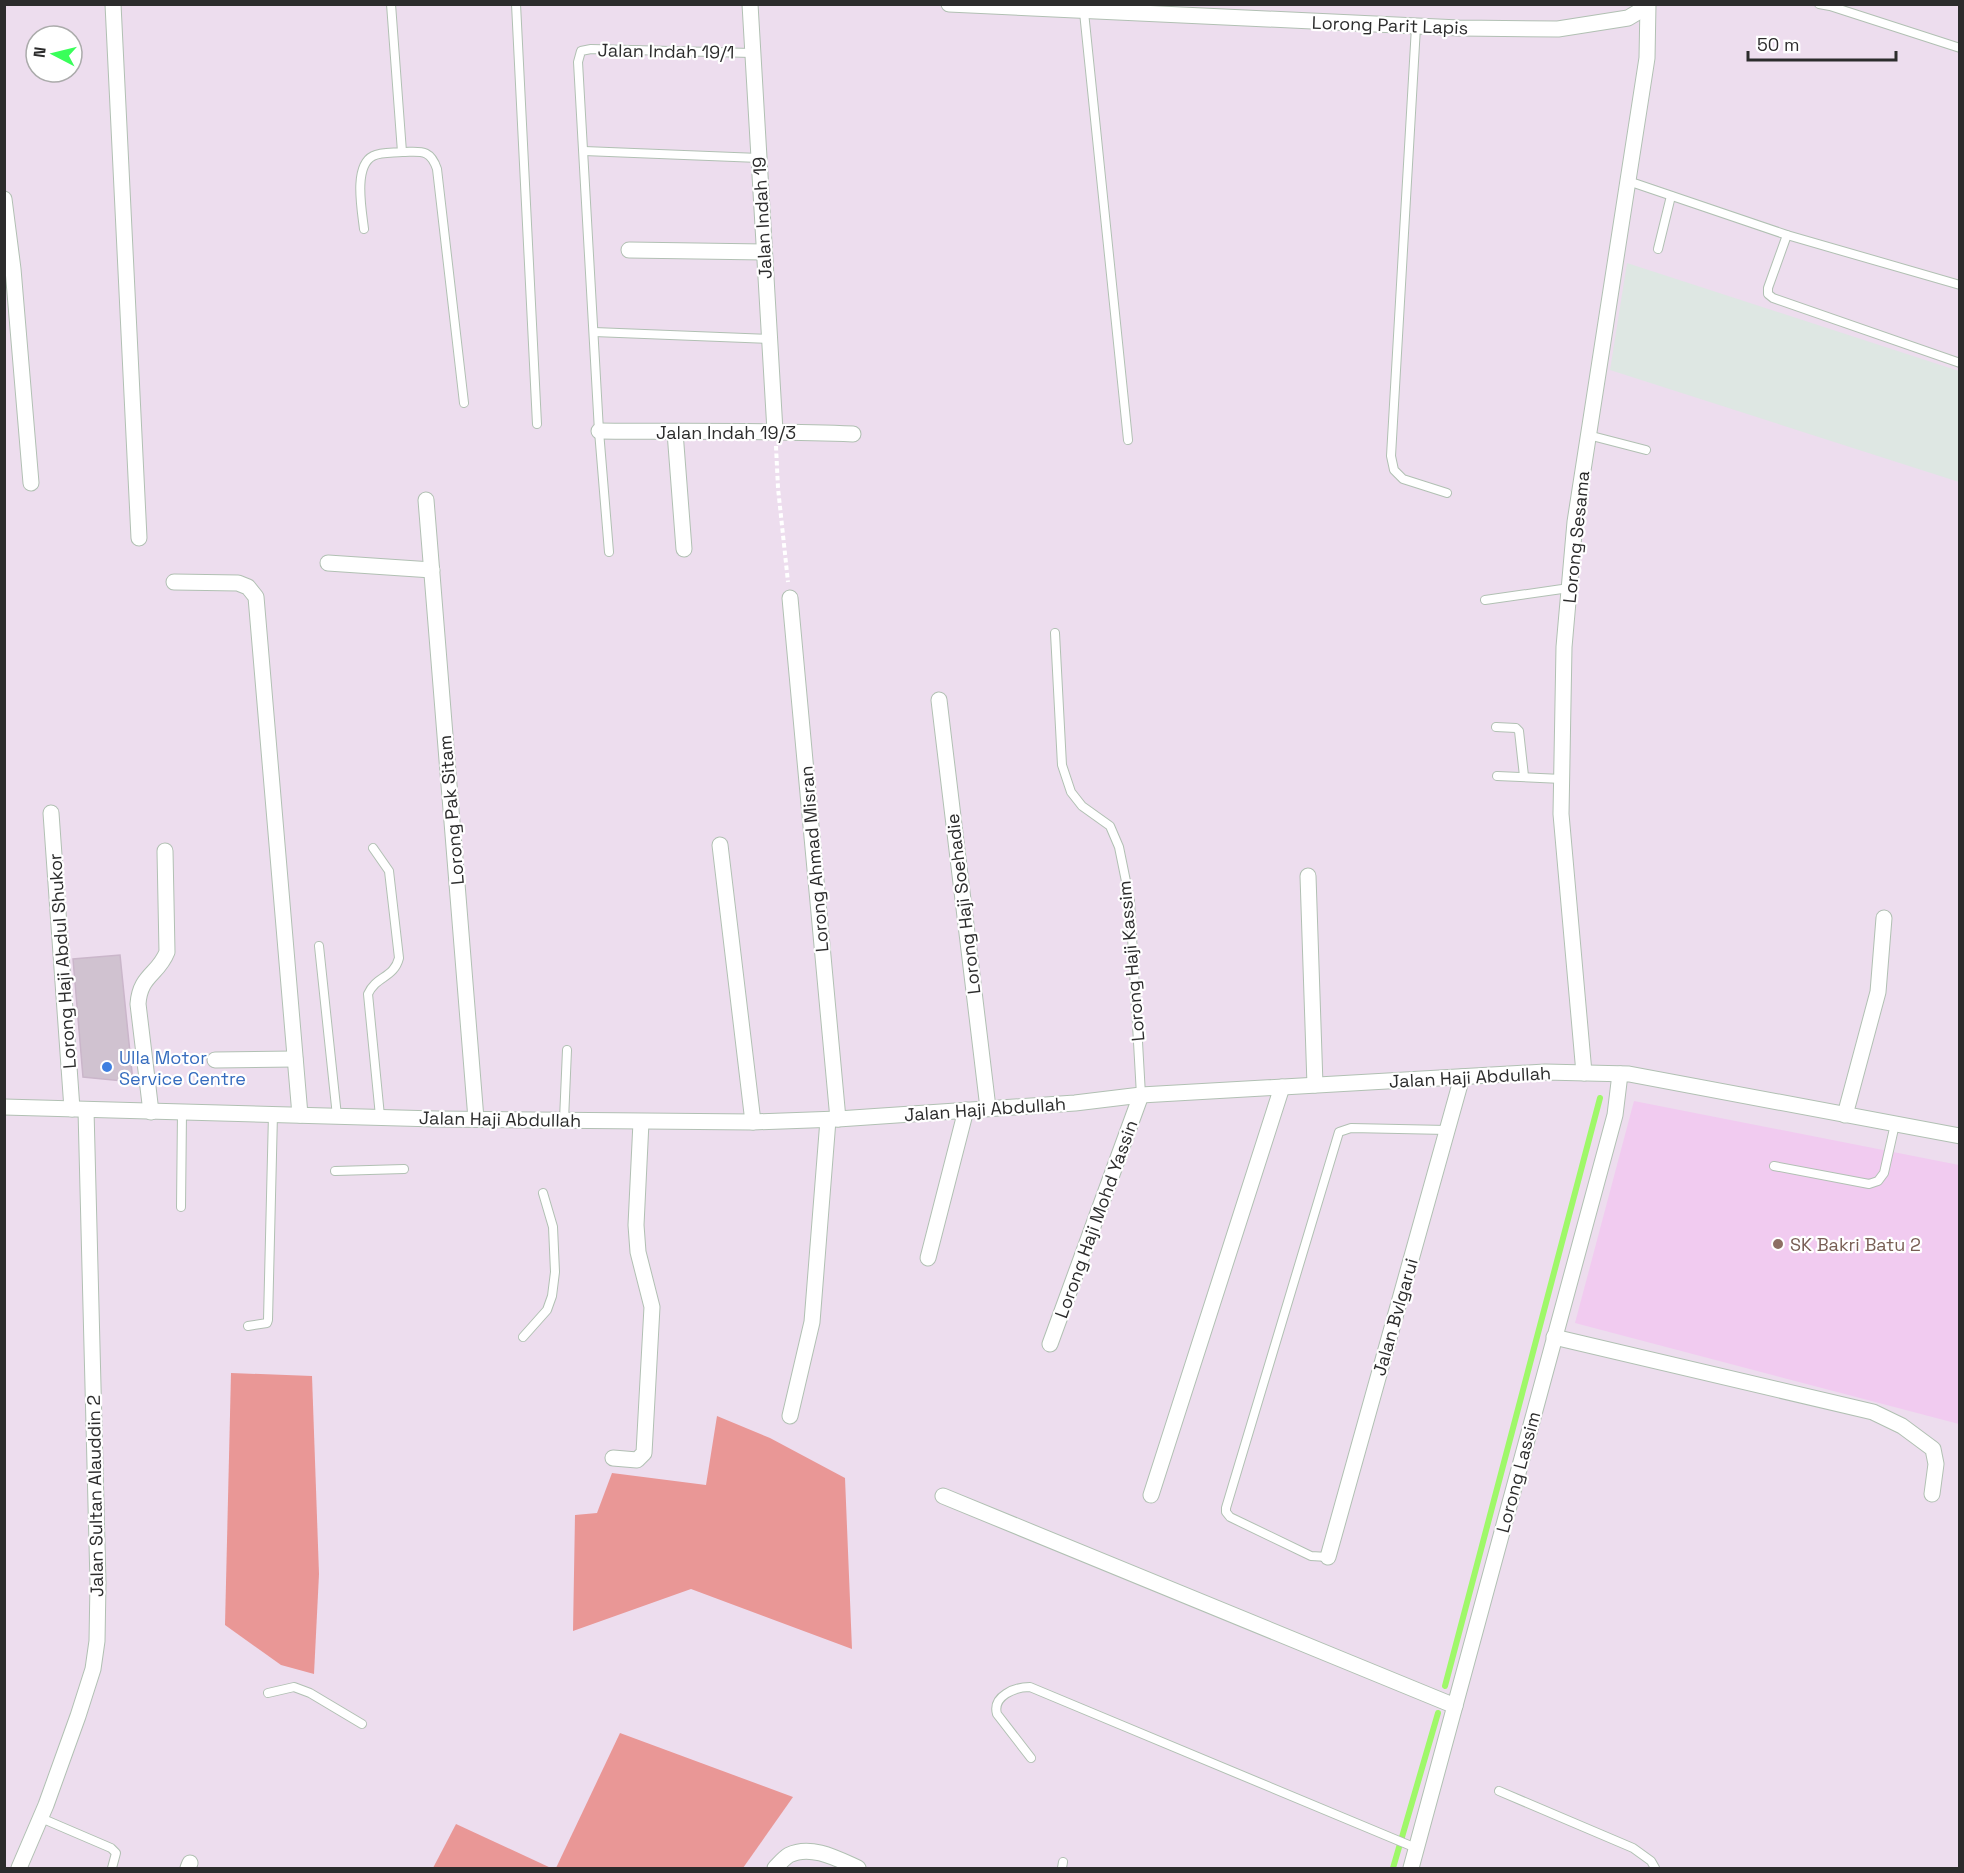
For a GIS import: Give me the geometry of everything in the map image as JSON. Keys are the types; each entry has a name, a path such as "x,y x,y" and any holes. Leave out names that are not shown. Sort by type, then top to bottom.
{"street":[{"path":"113,4 139,538"},
{"name":"Jalan Indah 19","path":"750,4 775,431"},
{"name":"Lorong Parit Lapis","path":"949,4 1084,12 1197,10 1416,27 1558,29 1628,18 1647,4"},
{"name":"Lorong Sesama","path":"1584,1073 1561,814 1564,647 1575,522 1647,58 1647,4"},
{"path":"4,199 13,269 31,483"},
{"path":"628,250 764,252"},
{"name":"Jalan Indah 19/3","path":"599,431 775,431 853,434"},
{"path":"675,432 684,549"},
{"name":"Lorong Pak Sitam","path":"426,500 476,1119"},
{"path":"328,563 432,570"},
{"path":"174,582 238,583 248,587 256,597 300,1115"},
{"name":"Lorong Ahmad Misran","path":"790,598 833,1119 812,1322 790,1416"},
{"name":"Lorong Haji Soehadie","path":"939,700 988,1108"},
{"name":"Lorong Haji Abdul Shukor","path":"51,813 79,1109"},
{"path":"720,845 753,1122"},
{"path":"151,1112 138,1004 140,987 145,979 161,965 167,952 165,851"},
{"path":"1308,876 1315,1085"},
{"path":"1845,1115 1878,992 1884,918"},
{"path":"215,1060 295,1059"},
{"name":"Jalan Haji Abdullah","path":"4,1107 476,1119 753,1122 966,1110 1141,1095 1545,1072 1629,1074 1959,1136"},
{"name":"Lorong Lassim","path":"1411,1869 1615,1115 1620,1074"},
{"name":"Jalan Bvlgarui","path":"1328,1557 1462,1077"},
{"path":"1151,1495 1282,1087"},
{"name":"Lorong Haji Mohd Yassin","path":"1050,1344 1141,1095"},
{"name":"Jalan Sultan Alauddin 2","path":"19,1869 78,1716 93,1669 97,1641 98,1583 79,1109"},
{"path":"928,1257 966,1110"},
{"path":"613,1458 637,1460 644,1454 652,1307 636,1240 641,1122"},
{"path":"1554,1337 1873,1412 1902,1426 1933,1449 1936,1464 1932,1494"},
{"path":"943,1496 1455,1706"},
{"path":"775,1869 788,1855 808,1851 834,1858 858,1869"}],"lane":[{"path":"391,4 402,152"},
{"path":"516,4 537,424"},
{"path":"1819,4 1959,48"},
{"path":"1084,12 1128,440"},
{"path":"1416,27 1391,456 1394,471 1403,479 1447,493"},
{"name":"Jalan Indah 19/1","path":"584,151 578,62 581,51 591,49 752,53"},
{"path":"609,552 599,431 584,151 759,158"},
{"path":"364,229 360,185 365,165 369,159 375,155 402,152 425,152 431,156 437,169 464,403"},
{"path":"1628,181 1787,235 1959,285"},
{"path":"1658,249 1671,196"},
{"path":"1787,235 1768,288 1768,294 1773,298 1959,363"},
{"path":"594,332 770,339"},
{"path":"1588,435 1646,450"},
{"path":"1485,600 1569,588"},
{"name":"Lorong Haji Kassim","path":"1055,633 1062,765 1071,792 1082,806 1110,826 1119,847 1130,901 1141,1095"},
{"path":"1496,727 1519,730 1524,776"},
{"path":"1497,776 1562,779"},
{"path":"373,848 389,871 399,958 397,967 372,986 368,994 380,1116"},
{"path":"319,946 337,1116"},
{"path":"564,1120 567,1050"},
{"path":"181,1207 182,1112"},
{"path":"248,1326 267,1323 268,1320 273,1114"},
{"path":"1774,1166 1869,1184 1878,1181 1884,1173 1895,1124"},
{"path":"1328,1557 1311,1556 1230,1517 1226,1508 1339,1132 1351,1128 1447,1130"},
{"path":"334,1171 404,1169"},
{"path":"523,1337 548,1310 552,1296 555,1272 553,1227 543,1193"},
{"path":"268,1692 294,1687 310,1693 362,1724"},
{"path":"1031,1758 997,1714 995,1707 1003,1695 1024,1687 1416,1848"},
{"path":"1499,1791 1633,1848 1651,1861 1655,1869"},
{"path":"40,1818 111,1848 116,1853 112,1869"}],"path":[{"path":"775,431 778,488 790,598"}],"shaded area":[{"path":"1627,263 1959,371 1959,482 1610,370"},
{"name":"SK Bakri Batu 2","path":"1634,1101 1959,1165 1959,1424 1575,1323"},
{"path":"231,1373 312,1376 319,1574 314,1674 281,1665 225,1625"},
{"path":"717,1416 770,1438 845,1478 852,1649 691,1589 573,1631 575,1515 597,1513 612,1473 706,1485"},
{"path":"620,1733 793,1797 743,1868 556,1868"},
{"path":"456,1824 551,1868 433,1868"}],"building":[{"path":"120,955 133,1082 83,1077 73,959"}],"waterway":[{"path":"1445,1686 1600,1098"},
{"path":"1393,1868 1438,1713"}],"place":[{"name":"Ulla Motor Service Centre","path":"107,1067"},
{"name":"SK Bakri Batu 2","path":"1778,1244"}]}
